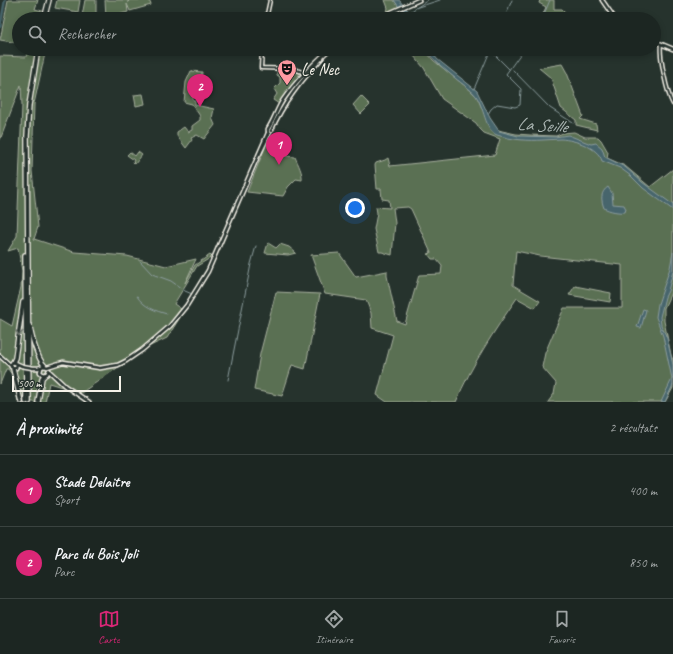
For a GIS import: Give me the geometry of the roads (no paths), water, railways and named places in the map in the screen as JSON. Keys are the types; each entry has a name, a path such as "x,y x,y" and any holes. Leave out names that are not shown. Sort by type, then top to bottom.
{"highway":[{"path":"44,12 48,0"},
{"path":"27,402 25,136 27,105 36,56"},
{"path":"27,402 27,136 29,105 36,56"},
{"path":"21,402 14,365 25,280"},
{"path":"28,316 33,339 41,361 46,368"},
{"path":"38,402 42,378 46,375"}],"main road":[{"path":"393,12 419,0"},
{"path":"602,0 610,12"},
{"path":"661,44 673,49"},
{"path":"40,372 46,368 66,362 90,368 118,365 142,350 162,334 187,305 203,280 253,166 269,132 288,98 305,74 322,56"},
{"path":"0,356 14,365 46,368 65,386"},
{"path":"34,368 46,375 51,376 89,402"},
{"path":"46,368 46,375"}],"street":[{"path":"267,12 270,0"},
{"path":"661,44 661,53 669,97 673,104"},
{"path":"262,56 261,68 294,69 305,74"}],"water":[{"path":"394,0 399,0 409,12 402,12"},
{"path":"431,56 435,56 477,91 490,118 499,131 518,136 555,137 568,135 591,144 596,143 602,148 605,157 625,167 642,182 672,204 673,203 673,210 643,188 620,168 602,161 596,152 585,145 561,139 514,139 493,133 487,124 479,100 474,93"},
{"path":"608,187 612,193 613,204 624,205 626,209 625,212 614,212 604,208 602,194"},
{"path":"673,252 673,271 660,317 661,325 667,338 673,365 673,385 665,402 661,402 672,379 663,336 656,317 658,304 670,268"},
{"path":"643,309 646,310 641,328 637,327"}],"waterway":[{"name":"La Seille","path":"0,27 5,0"},
{"path":"410,12 428,0"},
{"path":"415,8 440,0"},
{"path":"507,12 512,0"},
{"path":"545,12 550,0"},
{"path":"474,89 488,56"},
{"path":"496,56 509,69"},
{"path":"488,114 497,104 515,107 520,105 521,89 506,74 519,56"},
{"path":"513,70 550,108 573,123"},
{"path":"228,380 251,264 256,246"},
{"path":"140,261 152,274 171,281 192,294"},
{"path":"137,296 146,306 167,314"}],"place":[{"name":"Le Nec","path":"287,86"},
{"name":"Parc du Bois Joli","path":"200,107"},
{"name":"Stade Delaitre","path":"279,165"}]}
